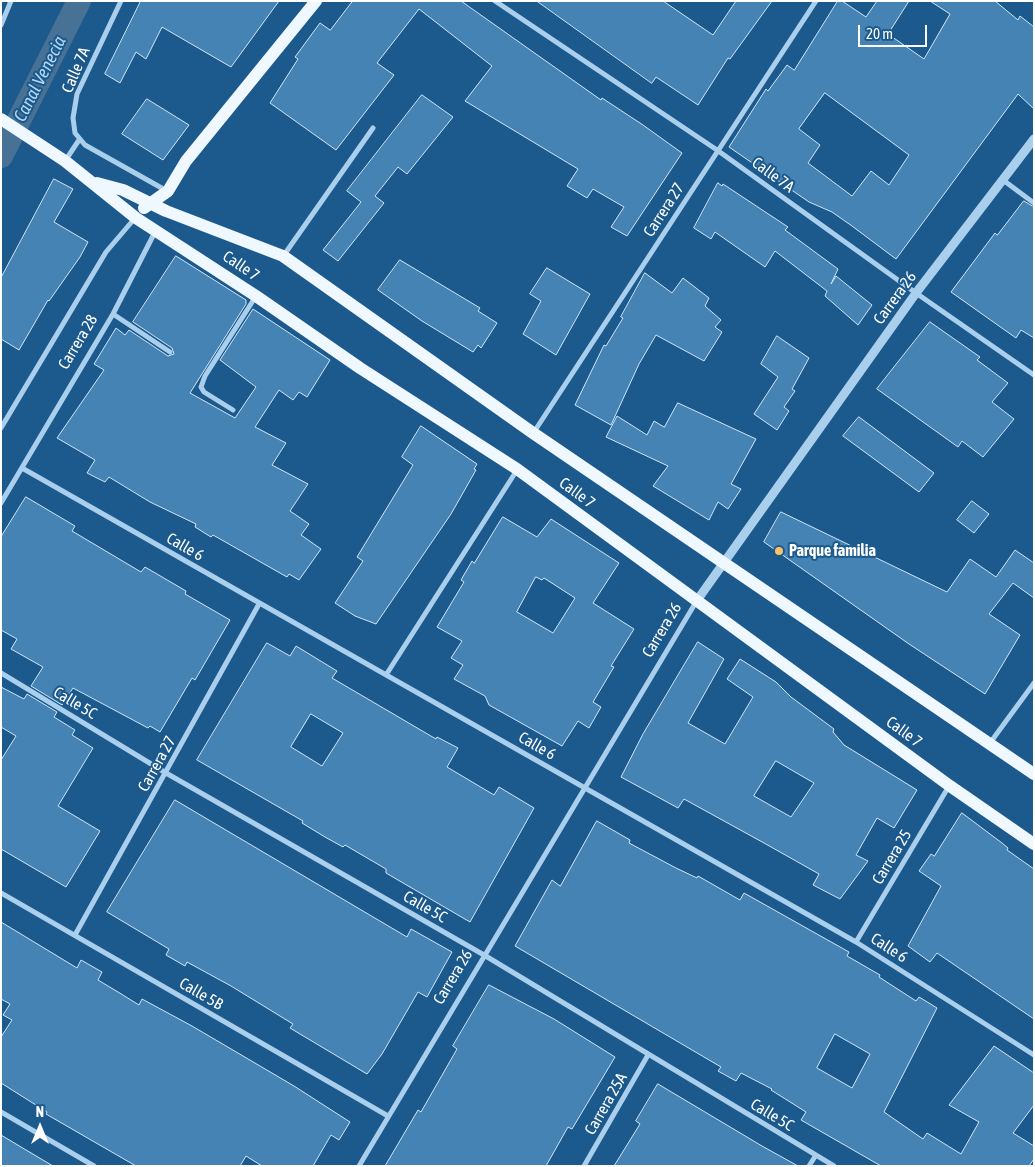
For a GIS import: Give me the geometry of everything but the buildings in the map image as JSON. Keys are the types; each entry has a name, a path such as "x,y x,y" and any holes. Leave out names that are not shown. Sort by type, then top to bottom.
{"main road":[{"name":"Carrera 28","path":"156,231 166,211 168,191 186,162 316,1"},
{"name":"Calle 7","path":"1,119 65,162 136,218 256,296 360,368 517,469 950,786 1034,844"},
{"name":"Calle 7","path":"92,182 123,190 166,211 283,256 533,433 724,561 1034,774"},
{"name":"Carrera 28","path":"136,218 148,203 168,191"}],"street":[{"path":"1,25 11,1"},
{"name":"Calle 7A","path":"79,140 75,133 72,118 77,94 121,1"},
{"name":"Calle 7A","path":"495,1 717,150 1034,375"},
{"name":"Carrera 27","path":"533,433 816,1"},
{"path":"283,256 373,128"},
{"name":"Carrera 26","path":"358,1166 698,600 916,293 1034,139"},
{"path":"65,162 79,140 168,191"},
{"path":"1003,180 1034,203"},
{"name":"Carrera 28","path":"1,428 106,252 136,218"},
{"name":"Carrera 28","path":"1,503 113,314 156,231"},
{"path":"233,410 204,392 201,387 256,296"},
{"path":"113,314 170,352"},
{"name":"Calle 6","path":"22,468 856,942 1034,1056"},
{"path":"386,675 517,469"},
{"name":"Carrera 27","path":"75,935 259,604"},
{"name":"Calle 5C","path":"1,673 166,773 484,955 834,1166"},
{"path":"990,743 1034,683"},
{"name":"Carrera 25","path":"856,942 950,786"},
{"name":"Calle 5B","path":"1,893 388,1116"},
{"name":"Carrera 25A","path":"584,1166 648,1055"},
{"path":"1,1112 94,1166"},
{"path":"810,1166 816,1155"}],"waterway":[{"name":"Canal Venecia","path":"1,156 79,1"}],"place":[{"name":"Parque familia","path":"779,551"}]}
